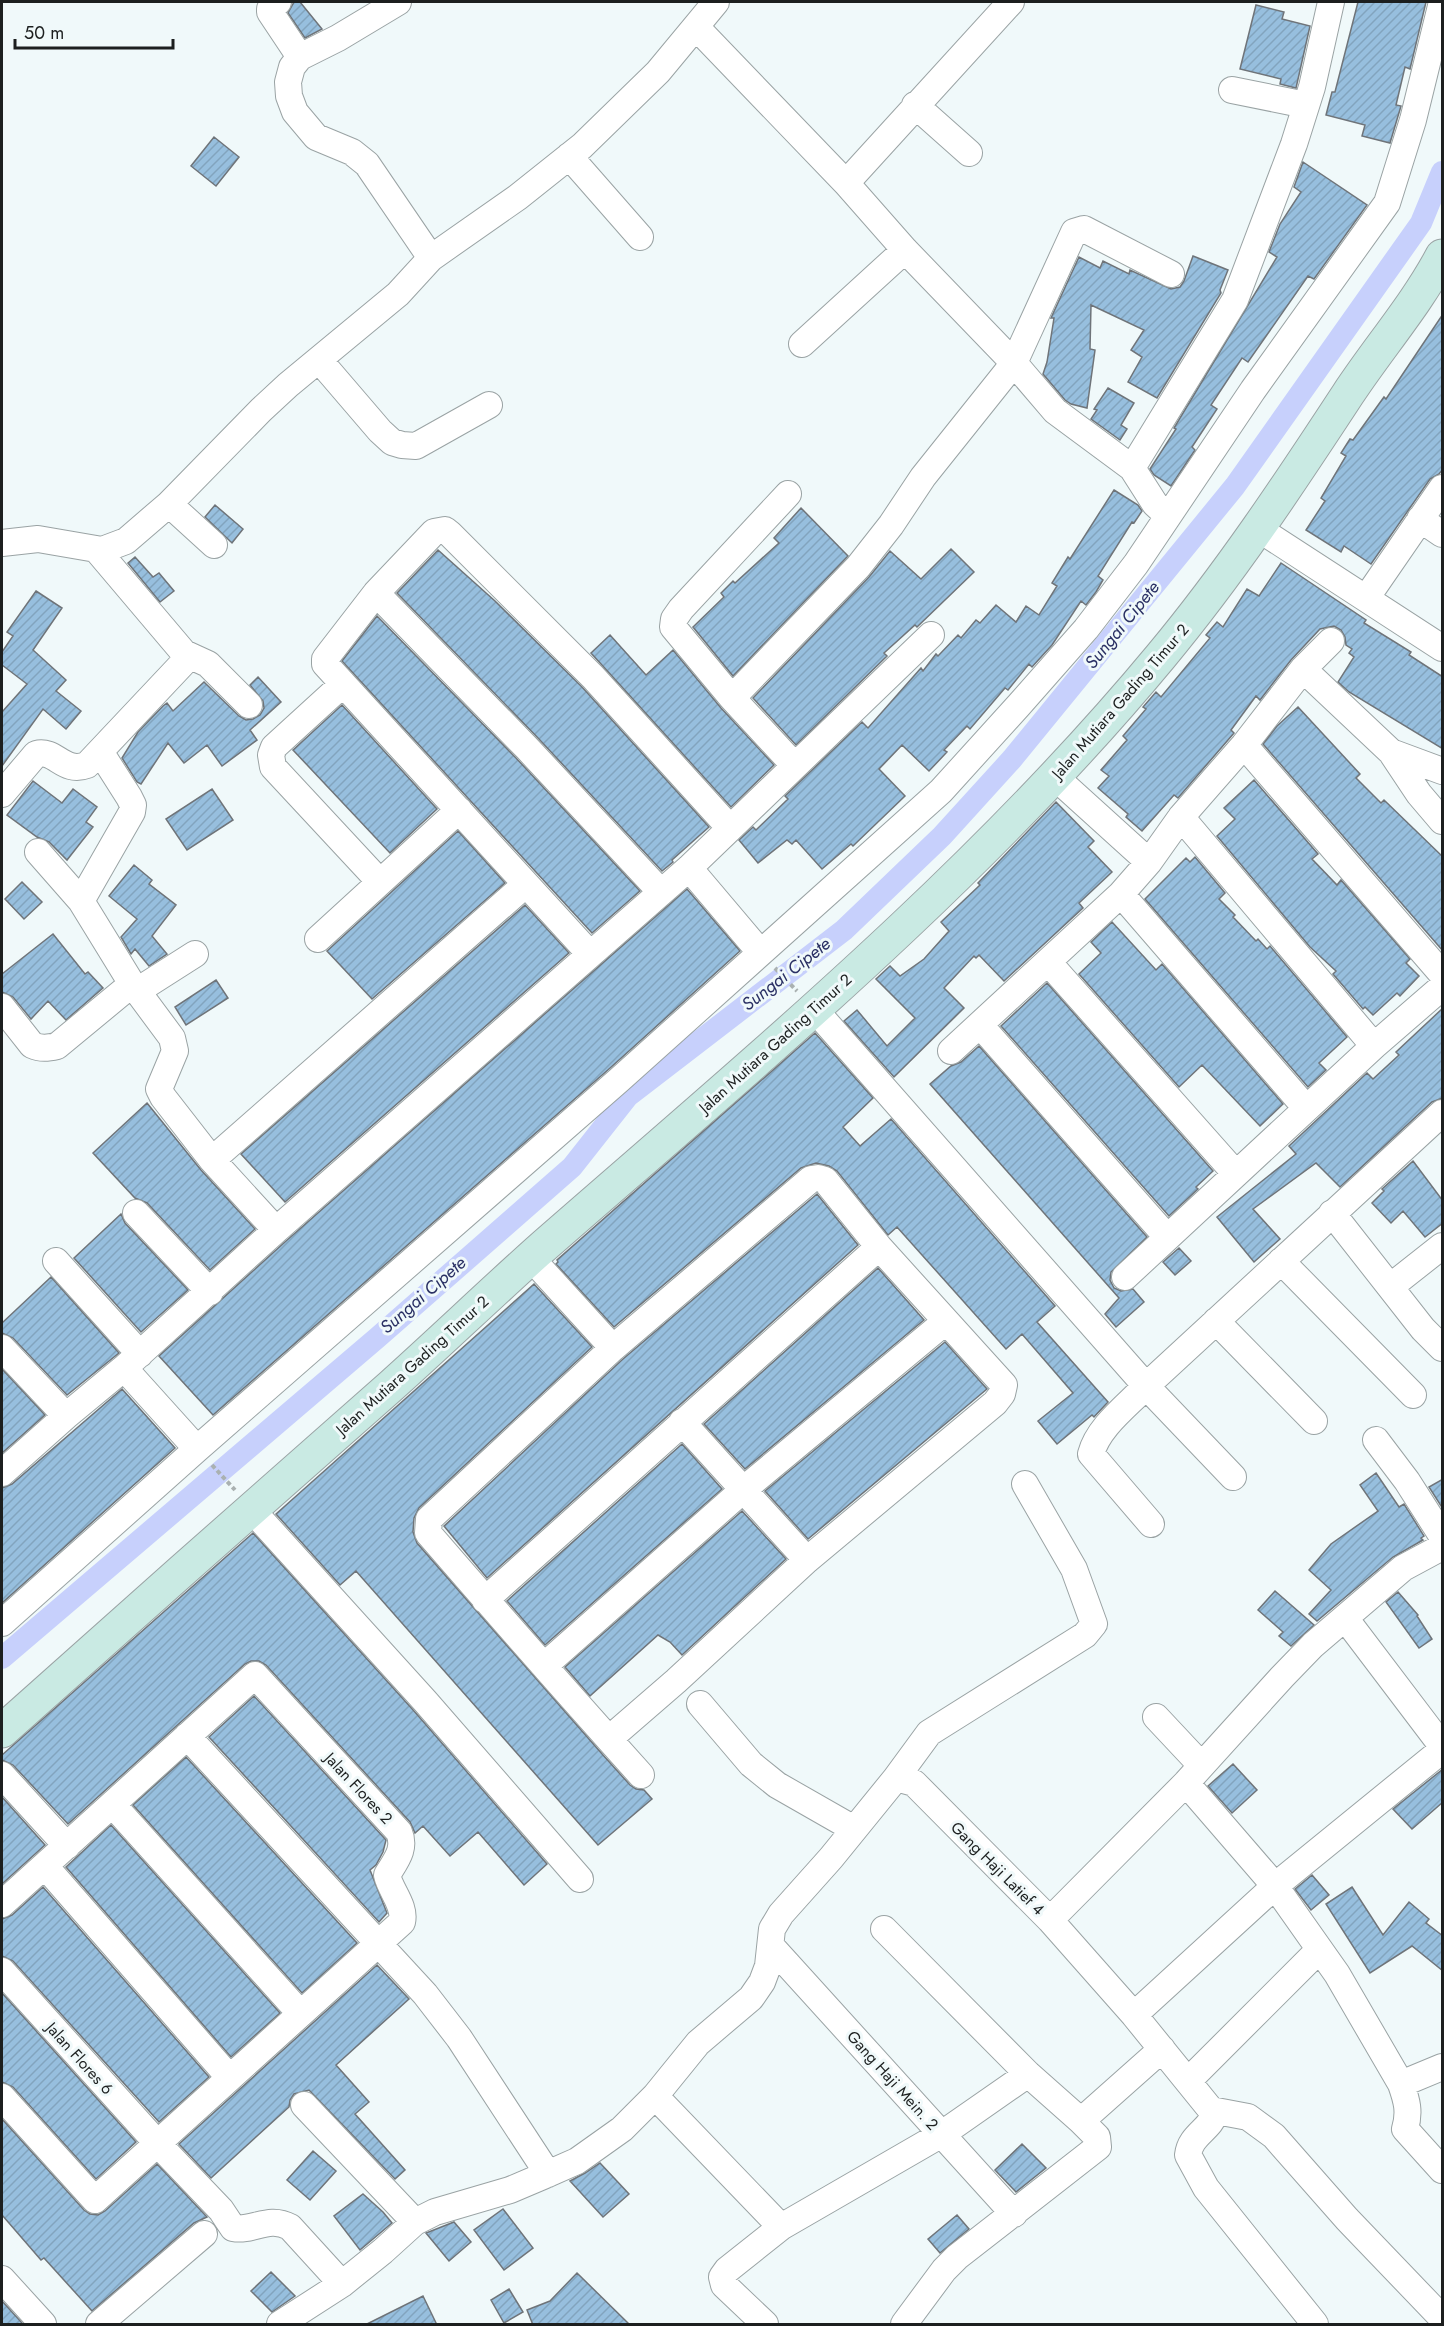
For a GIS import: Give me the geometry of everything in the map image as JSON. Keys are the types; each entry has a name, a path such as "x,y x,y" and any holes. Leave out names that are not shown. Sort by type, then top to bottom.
{"street":[{"path":"278,2 270,9 270,12 300,57"},
{"path":"398,2 338,38 300,57 292,67 288,82 295,112 316,137 352,152 367,164 431,258"},
{"path":"2,543 38,539 96,549 111,549 126,541 169,504 261,410 398,294 431,258 518,197 569,156 658,72 716,2"},
{"path":"846,183 1011,2"},
{"path":"1132,468 1236,300 1294,144 1306,105 1327,2"},
{"path":"2,1623 203,1456 479,1204 767,958 941,791 1086,630 1136,564 1259,381 1387,203 1413,120 1442,2"},
{"path":"696,27 846,183 905,250 1014,363 1055,411 1132,468 1155,504 1168,516"},
{"path":"1232,90 1306,105"},
{"path":"915,105 969,153"},
{"path":"569,156 640,237"},
{"path":"732,698 858,567 891,525 923,477 1014,363 1074,232 1084,230 1171,274"},
{"path":"802,344 905,250"},
{"name":"Jalan Mutiara Gading Timur 2","path":"2,1731 244,1500 394,1383 806,1000 963,870 1054,776 1159,659 1213,592 1259,529 1443,256"},
{"path":"320,361 380,431 392,442 402,445 416,446 489,405"},
{"path":"1367,597 1443,488"},
{"path":"788,494 681,609 673,623 676,633 795,766"},
{"path":"169,504 214,545"},
{"path":"1420,519 1443,534"},
{"path":"1259,529 1443,648"},
{"path":"591,954 326,664 325,658 376,593 434,532 445,530 593,677 729,827"},
{"path":"96,549 184,653 200,658 249,705"},
{"path":"376,593 527,748 660,891"},
{"path":"2,1473 132,1361 276,1230 660,891 689,868 931,635"},
{"path":"951,1051 1121,894 1149,862 1180,817 1244,745 1304,669 1331,641"},
{"path":"2,794 36,754 48,754 64,764 79,768 87,765 101,753 185,661 184,653"},
{"path":"1304,669 1391,752 1419,794 1443,821"},
{"path":"343,684 274,747 270,760 273,767 380,882"},
{"path":"1244,745 1443,974"},
{"path":"1391,752 1443,771"},
{"path":"81,901 132,812 133,805 101,753"},
{"path":"1054,776 1149,862"},
{"path":"318,939 459,810"},
{"path":"1180,817 1374,1046"},
{"path":"38,852 81,901 135,988 172,1038 175,1046 173,1058 159,1089 163,1097 212,1160 276,1230"},
{"path":"689,868 767,958"},
{"path":"212,1160 526,884"},
{"path":"1121,894 1306,1108"},
{"path":"2,1007 32,1046 39,1049 57,1046 135,988 195,954"},
{"path":"1048,962 1236,1173"},
{"path":"1125,1277 1306,1108 1443,987"},
{"path":"806,1000 1146,1386 1233,1477"},
{"path":"980,1025 1167,1237"},
{"path":"1151,1524 1090,1454 1093,1444 1146,1386 1443,1113"},
{"path":"609,1739 676,1681 807,1560 995,1403 1002,1394 1004,1385 879,1247 825,1180 811,1179 613,1348 429,1519 428,1533 544,1666 641,1775"},
{"path":"135,1213 210,1292"},
{"path":"1332,1213 1423,1329 1443,1348"},
{"path":"1390,1287 1443,1246"},
{"path":"486,1600 879,1247"},
{"path":"531,1258 613,1348"},
{"path":"56,1261 203,1456"},
{"path":"1281,1261 1413,1395"},
{"path":"544,1666 742,1490 945,1322"},
{"path":"1216,1322 1314,1422"},
{"path":"2,1348 66,1416"},
{"path":"682,1422 807,1560"},
{"path":"1376,1440 1407,1481 1443,1536"},
{"path":"280,2325 342,2284 383,2252 415,2222 435,2212 510,2190 577,2161 622,2129 654,2096 698,2043 751,1998 762,1982 771,1946 772,1929 781,1914 896,1778 929,1733 1085,1635 1094,1624 1074,1569 1025,1484"},
{"path":"244,1500 425,1701 580,1879"},
{"name":"Gang Haji Latief 4","path":"896,1778 914,1783 1050,1920 1193,1774 1282,1677 1403,1568 1443,1547"},
{"path":"1134,2015 1275,1886 1443,1748 1345,1618"},
{"name":"Jalan Flores 2","path":"187,1736 255,1675 399,1832 403,1848 387,1875 389,1886 404,1915 402,1922 379,1943"},
{"path":"700,1704 751,1764 777,1785 854,1829"},
{"path":"1156,1717 1193,1774 1337,1974 1401,2084 1408,2105 1409,2118 1405,2130 1443,2170"},
{"path":"2,1904 187,1736 425,1994 459,2038 548,2174"},
{"path":"2,1775 67,1846"},
{"path":"113,1805 300,2013"},
{"path":"45,1866 229,2077"},
{"path":"1050,1920 1134,2015 1211,2110 1248,2117 1274,2136 1439,2319"},
{"path":"884,1929 1028,2074 1097,2137 1098,2147 957,2257 944,2270 904,2325"},
{"path":"2,2097 95,2200 379,1943"},
{"name":"Gang Haji Mein. 2","path":"771,1946 1014,2214"},
{"path":"1188,2081 1319,1950"},
{"name":"Jalan Flores 6","path":"2,1971 158,2144 221,2210 233,2228 268,2222 282,2223 290,2227 342,2284"},
{"path":"1081,2121 1162,2049"},
{"path":"1401,2084 1443,2067"},
{"path":"765,2325 724,2285 722,2277 727,2270 781,2227 942,2134 1028,2074"},
{"path":"654,2096 781,2227"},
{"path":"304,2105 415,2222"},
{"path":"1216,2112 1210,2124 1193,2140 1188,2155 1206,2188 1229,2219 1315,2325"},
{"path":"99,2325 204,2234"},
{"path":"2,2278 43,2325"}],"path":[{"path":"767,958 806,1000"},
{"path":"203,1456 244,1500"}],"building":[{"path":"294,2 300,2 322,29 305,38 288,13"},
{"path":"1358,2 1426,2 1410,69 1405,67 1396,105 1401,106 1390,143 1362,136 1365,125 1326,115 1332,92 1335,92"},
{"path":"1256,5 1284,12 1282,19 1310,26 1296,88 1280,84 1281,79 1240,69"},
{"path":"214,137 239,157 216,186 191,166"},
{"path":"1303,162 1367,205 1314,279 1308,276 1248,362 1242,358 1211,405 1217,409 1192,447 1195,450 1171,486 1154,475 1150,469 1277,257 1269,252 1280,224 1301,192 1294,187"},
{"path":"1193,256 1228,270 1220,290 1221,293 1157,398 1128,382 1142,357 1131,350 1144,330 1091,305 1090,349 1095,350 1087,408 1065,400 1043,374 1054,318 1051,318 1079,257 1100,268 1103,261 1129,274 1130,270 1171,289 1180,287 1184,281"},
{"path":"1443,314 1443,469 1430,479 1371,564 1344,546 1341,552 1306,530 1325,501 1321,498 1346,456 1341,453 1384,397 1386,399"},
{"path":"1108,388 1134,403 1121,425 1127,429 1120,440 1091,419 1097,410 1094,409"},
{"path":"1114,490 1138,505 1142,511 1134,523 1132,522 1098,576 1103,580 1096,592 1086,605 1081,601 1052,645 1032,667 1029,664 1008,690 1005,688 970,729 967,726 944,750 947,752 929,771 902,745 879,769 905,796 853,846 851,844 822,869 796,840 792,844 787,840 758,863 739,840 753,827 756,830 788,799 785,796 862,722 868,728 921,668 923,671 936,654 938,656 958,635 961,638 976,620 980,623 996,605 1016,622 1026,606 1039,615 1057,586 1052,583"},
{"path":"215,505 243,529 232,543 205,517"},
{"path":"801,508 848,556 733,676 693,627 724,597 721,593 733,581 735,583 779,543 774,538"},
{"path":"951,549 974,572 917,627 915,625 884,653 887,656 796,745 753,698 869,577 890,551 921,579"},
{"path":"438,550 495,601 582,687 709,827 662,871 538,738 397,593"},
{"path":"135,557 153,577 159,573 174,591 160,602 128,563"},
{"path":"1281,563 1366,620 1364,623 1411,652 1409,655 1443,677 1443,749 1349,692 1338,682 1354,657 1349,653 1352,649 1346,645 1341,630 1334,626 1320,629 1291,660 1260,700 1256,696 1231,730 1234,733 1178,798 1174,795 1142,831 1126,817 1128,814 1098,788 1109,776 1101,770 1127,740 1123,736 1146,709 1143,707 1156,692 1161,697 1210,638 1206,635 1217,622 1223,627 1247,589 1259,596"},
{"path":"36,591 62,608 33,650 66,680 56,691 81,711 66,729 43,709 2,766 2,712 27,684 2,665 2,652 13,636 7,632"},
{"path":"377,616 516,758 640,891 592,933 342,661"},
{"path":"610,635 646,675 673,650 721,708 774,765 731,807 591,653"},
{"path":"258,677 281,702 250,730 257,740 222,766 207,745 184,763 168,743 141,784 137,782 122,758 138,732 163,706 167,703 173,711 204,682 239,716 246,720 253,719 260,715 264,708 263,701 250,685"},
{"path":"342,705 437,809 390,853 293,750"},
{"path":"1298,707 1360,774 1356,778 1381,803 1384,800 1443,857 1443,951 1263,744 1277,726"},
{"path":"1254,780 1318,854 1312,859 1337,885 1341,880 1410,959 1406,963 1419,976 1400,996 1397,993 1373,1015 1365,1007 1363,1009 1333,974 1336,971 1310,947 1217,836 1235,819 1224,808"},
{"path":"33,781 62,803 73,789 97,807 86,822 93,827 67,860 49,842 37,837 7,815"},
{"path":"212,789 233,820 187,850 166,819"},
{"path":"1056,802 1094,841 1088,847 1112,872 1079,903 1083,908 1004,981 979,955 976,958 974,956 944,988 964,1008 894,1077 844,1021 857,1010 887,1046 915,1018 876,979 890,966 900,976 924,959 949,931 941,922 980,885 978,883"},
{"path":"458,831 505,883 372,999 327,951"},
{"path":"1195,857 1225,893 1219,899 1235,915 1233,917 1256,941 1258,939 1267,949 1270,946 1347,1037 1319,1063 1326,1070 1308,1087 1145,899 1186,858 1190,862"},
{"path":"134,865 152,880 149,884 176,905 152,936 167,954 149,966 135,949 131,954 121,937 137,919 109,896"},
{"path":"22,882 42,902 24,919 5,899"},
{"path":"687,889 740,951 609,1069 213,1415 159,1356 286,1241"},
{"path":"525,905 569,953 285,1202 241,1154"},
{"path":"1112,922 1156,970 1162,964 1283,1104 1260,1126 1202,1065 1179,1087 1079,974 1101,953 1091,942"},
{"path":"53,934 85,974 88,972 103,988 66,1020 48,1001 31,1019 13,997 2,992 2,974"},
{"path":"216,980 228,998 186,1025 175,1007"},
{"path":"1047,983 1213,1171 1196,1187 1198,1189 1169,1216 1001,1026"},
{"path":"1443,1008 1443,1098 1432,1102 1340,1187 1316,1163 1253,1209 1280,1239 1254,1262 1217,1217 1296,1154 1289,1146 1367,1073 1373,1079 1399,1055 1396,1052"},
{"path":"815,1033 873,1098 843,1127 860,1146 891,1119 1055,1306 1037,1322 1108,1402 1094,1417 1092,1415 1057,1444 1038,1421 1073,1393 1022,1334 1006,1349 897,1227 888,1235 837,1171 829,1166 816,1163 801,1168 614,1327 556,1264 557,1260"},
{"path":"979,1046 1147,1237 1111,1272 1110,1280 1114,1288 1121,1291 1133,1289 1144,1302 1116,1327 1105,1314 1119,1298 930,1084"},
{"path":"147,1103 201,1170 255,1229 210,1270 147,1203 135,1198 93,1153"},
{"path":"1413,1161 1443,1201 1443,1223 1425,1237 1403,1211 1391,1223 1372,1203 1384,1191 1382,1189"},
{"path":"817,1194 858,1245 487,1578 444,1526 623,1359"},
{"path":"121,1214 125,1223 188,1290 141,1332 74,1258"},
{"path":"1179,1248 1191,1261 1175,1275 1163,1262"},
{"path":"878,1268 924,1320 745,1469 704,1424"},
{"path":"51,1277 119,1353 67,1395 13,1338 2,1333 2,1323"},
{"path":"534,1284 592,1347 419,1508 414,1518 413,1532 417,1543 603,1755 630,1785 644,1790 652,1799 598,1845 356,1571 340,1585 276,1514"},
{"path":"945,1342 987,1389 808,1539 765,1491"},
{"path":"2,1369 45,1415 2,1453"},
{"path":"122,1389 175,1448 2,1603 2,1488 12,1484"},
{"path":"682,1444 722,1489 545,1645 507,1601"},
{"path":"1376,1473 1399,1507 1404,1504 1424,1536 1421,1538 1423,1540 1393,1557 1317,1621 1309,1614 1331,1590 1309,1570 1331,1544 1378,1511 1360,1485"},
{"path":"1443,1479 1443,1509 1429,1487"},
{"path":"742,1511 786,1559 682,1655 670,1642 658,1635 590,1696 565,1667"},
{"path":"253,1533 414,1711 547,1864 524,1885 478,1832 450,1856 423,1826 415,1833 410,1822 266,1665 259,1661 245,1664 68,1824 13,1765 2,1760 2,1755"},
{"path":"1275,1591 1314,1625 1291,1646 1279,1636 1283,1632 1258,1610"},
{"path":"1398,1592 1418,1615 1432,1639 1419,1648 1386,1602"},
{"path":"254,1696 386,1840 383,1852 376,1865 370,1870 387,1913 379,1922 209,1737"},
{"path":"186,1757 357,1943 302,1993 133,1805"},
{"path":"1233,1764 1257,1790 1232,1813 1208,1786"},
{"path":"1443,1769 1443,1802 1412,1829 1393,1809"},
{"path":"2,1797 45,1845 2,1884"},
{"path":"111,1825 280,2013 231,2057 66,1867"},
{"path":"1312,1875 1329,1895 1311,1910 1295,1889"},
{"path":"43,1887 209,2077 159,2122 13,1961 2,1956 2,1919 12,1915"},
{"path":"1352,1887 1383,1935 1409,1902 1429,1919 1426,1923 1443,1936 1443,1971 1412,1946 1370,1973 1326,1904"},
{"path":"377,1965 409,1999 336,2065 369,2102 355,2114 405,2170 395,2179 309,2090 294,2094 289,2107 211,2178 179,2144"},
{"path":"2,1993 136,2142 96,2179 13,2087 2,2082"},
{"path":"2,2119 90,2214 98,2215 105,2211 157,2164 207,2217 194,2223 92,2311 44,2258 41,2260 2,2215"},
{"path":"1022,2144 1046,2168 1016,2192 995,2170"},
{"path":"313,2151 336,2171 310,2200 287,2180"},
{"path":"600,2163 629,2194 603,2217 570,2181"},
{"path":"363,2194 392,2223 360,2250 334,2216"},
{"path":"503,2209 533,2248 504,2270 474,2230"},
{"path":"957,2215 969,2229 940,2253 928,2239"},
{"path":"454,2222 471,2242 449,2261 426,2233"},
{"path":"271,2272 295,2296 272,2312 251,2291"},
{"path":"577,2273 630,2325 533,2325 527,2310 550,2301"},
{"path":"509,2289 523,2312 504,2323 491,2300"},
{"path":"423,2296 437,2325 365,2325"},
{"path":"2,2301 22,2323 22,2325 2,2325"}],"waterway":[{"name":"Sungai Cipete","path":"2,1658 377,1338 572,1167 628,1096 844,930 942,836 1012,759 1235,486 1421,223 1442,172"}]}
